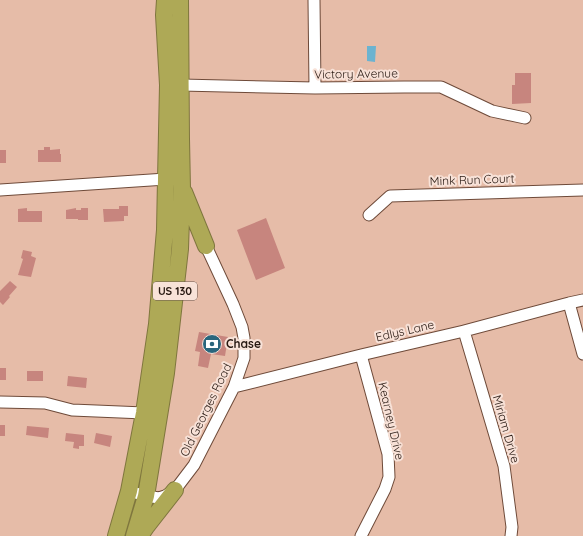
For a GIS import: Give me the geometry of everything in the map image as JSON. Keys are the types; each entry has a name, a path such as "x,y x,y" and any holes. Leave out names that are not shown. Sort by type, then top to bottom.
{"highway":[{"name":"US 130","path":"134,536 146,496 166,373 180,249 182,189 174,85 164,15 165,0"},
{"name":"US 130","path":"116,536 129,493 144,413 157,324 165,230 166,179 180,0"},
{"path":"182,189 206,246"},
{"path":"180,249 185,243 191,240 206,246"},
{"path":"140,536 175,490"}],"street":[{"path":"314,0 315,88"},
{"name":"Victory Avenue","path":"174,85 315,88 441,87 492,111 525,118"},
{"path":"0,190 166,179"},
{"name":"Mink Run Court","path":"369,215 390,196 583,190"},
{"name":"Old Georges Road","path":"175,490 194,465 234,387 244,358 244,338 242,327 206,246"},
{"name":"Edlys Lane","path":"234,387 464,331 583,300"},
{"path":"569,303 583,354"},
{"name":"Miriam Drive","path":"464,331 504,466 512,527 511,536"},
{"name":"Kearney Drive","path":"361,355 388,454 389,477 385,489 361,536"},
{"path":"0,402 45,403 72,410 144,413"},
{"path":"129,493 162,497 175,490"}],"water":[{"path":"367,46 376,46 375,62 367,61"}],"building":[{"path":"515,73 531,73 531,103 512,104 512,85 515,85"},
{"path":"44,147 50,147 50,150 60,149 61,162 38,162 38,150 44,150"},
{"path":"0,150 6,150 6,163 0,163"},
{"path":"119,206 128,206 128,216 124,216 124,221 104,222 103,209 119,209"},
{"path":"27,208 27,211 42,211 42,222 18,222 18,209"},
{"path":"76,208 76,210 81,210 81,208 88,208 88,220 66,219 66,210"},
{"path":"266,218 285,268 256,280 237,230"},
{"path":"23,250 32,252 31,256 36,258 31,277 18,275 23,259 21,258"},
{"path":"10,281 17,287 3,305 0,302 0,291"},
{"name":"Chase","path":"199,332 228,337 225,356 211,354 208,368 198,366 200,352 195,351"},
{"path":"0,368 6,368 6,380 0,380"},
{"path":"27,371 43,371 43,381 27,381"},
{"path":"68,376 87,378 86,388 67,386"},
{"path":"0,425 5,425 5,436 0,436"},
{"path":"27,426 49,428 48,438 26,435"},
{"path":"66,433 84,435 84,446 79,446 79,449 73,448 74,442 65,441"},
{"path":"96,433 112,436 110,447 94,443"}],"place":[{"name":"Chase","path":"212,344"}]}
